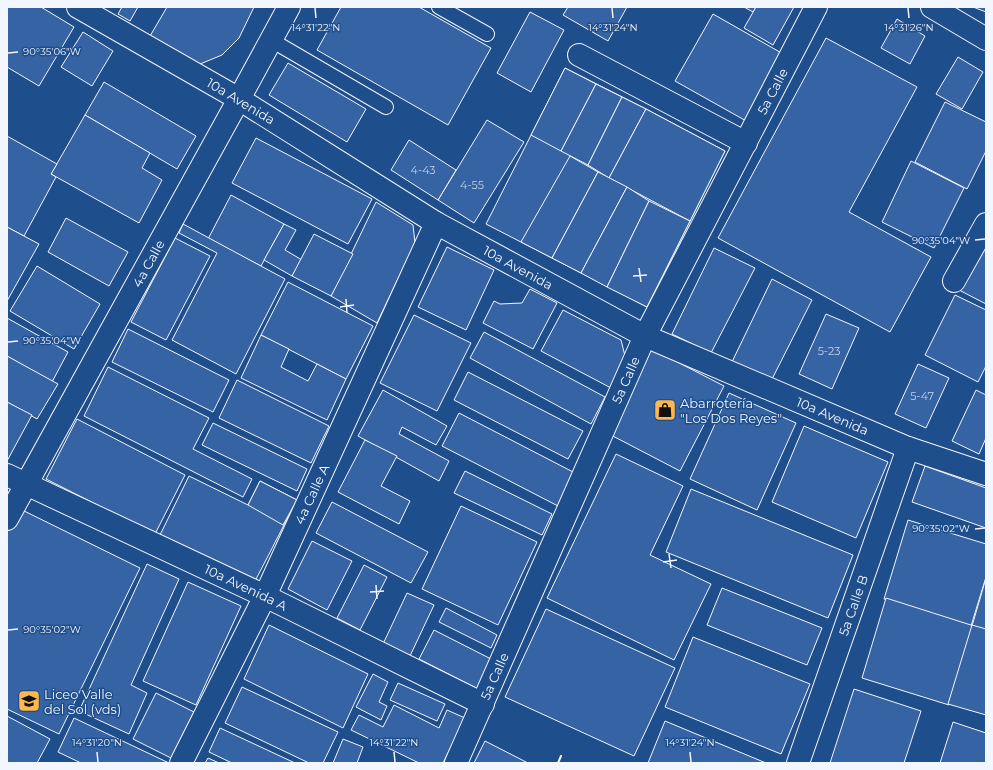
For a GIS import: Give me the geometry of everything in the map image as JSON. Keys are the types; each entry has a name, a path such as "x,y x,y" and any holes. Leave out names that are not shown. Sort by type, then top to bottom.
{"street":[{"name":"10a Avenida","path":"78,7 239,99 436,223 645,336 908,448 986,474"},
{"name":"4a Calle","path":"7,519 289,7"},
{"name":"5a Calle","path":"456,763 645,336 816,7"},
{"path":"932,7 986,39"},
{"path":"579,55 746,143"},
{"name":"4a Calle A","path":"181,763 265,596 436,223"},
{"path":"954,281 986,224"},
{"name":"5a Calle B","path":"798,763 908,448"},
{"name":"10a Avenida A","path":"7,474 265,596 483,704"}],"lane":[{"path":"439,7 487,34"},
{"path":"271,40 386,107"}],"building":[{"path":"7,7 41,7 74,27 39,86 7,67"},
{"path":"122,7 138,7 130,21 118,14"},
{"path":"167,7 254,7 239,38 222,55 200,64 179,64 146,43"},
{"path":"341,7 419,7 491,48 448,125 317,50"},
{"path":"568,7 627,7 608,41 563,15"},
{"path":"744,7 756,7 753,12"},
{"path":"756,7 794,7 773,45 744,28"},
{"path":"973,7 986,7 986,12"},
{"path":"530,12 564,30 531,92 497,73"},
{"path":"713,14 785,55 748,122 675,81"},
{"path":"897,19 925,36 910,64 881,48"},
{"path":"83,32 113,51 92,86 61,67"},
{"path":"826,38 917,87 849,212 931,257 890,332 718,238"},
{"path":"958,57 983,72 962,109 936,94"},
{"path":"288,63 366,109 347,142 269,95"},
{"path":"565,68 725,151 647,307 486,224"},
{"path":"565,68 596,84 561,151 531,135"},
{"path":"104,82 196,136 177,169 85,115"},
{"path":"596,84 622,97 588,165 561,151"},
{"path":"622,97 646,109 609,178 588,165"},
{"path":"945,102 986,122 986,151 967,189 915,162"},
{"path":"646,109 725,151 690,221 609,178"},
{"path":"85,115 150,153 142,168 162,180 139,223 51,174"},
{"path":"487,120 524,142 474,223 438,200"},
{"path":"7,136 57,164 51,174 56,177 24,236 7,227"},
{"path":"256,138 372,199 348,244 232,183"},
{"path":"409,140 456,170 438,200 391,170"},
{"path":"570,156 598,172 552,258 521,242"},
{"path":"911,161 964,188 934,248 882,222"},
{"path":"598,172 627,187 581,273 552,258"},
{"path":"627,187 649,201 607,287 581,273"},
{"path":"231,195 284,224 261,266 208,239"},
{"path":"649,201 690,221 647,307 607,287"},
{"path":"376,202 413,225 415,243 377,323 331,296"},
{"path":"66,218 128,252 109,286 48,252"},
{"path":"183,224 285,279 236,374 172,340 217,253 179,233"},
{"path":"284,224 296,230 285,250 302,260 292,276 264,260"},
{"path":"7,227 39,244 7,301"},
{"path":"314,234 353,254 331,296 292,276"},
{"path":"986,235 986,304 959,290"},
{"path":"175,238 210,256 166,340 131,322"},
{"path":"447,247 494,270 466,330 418,307"},
{"path":"714,248 755,268 711,353 672,334"},
{"path":"37,266 100,304 74,349 10,311"},
{"path":"772,279 812,300 769,385 730,366"},
{"path":"288,282 373,326 346,379 261,335"},
{"path":"530,289 557,303 533,349 483,323 494,301 500,304 522,303"},
{"path":"955,295 986,310 986,366 978,382 925,355"},
{"path":"563,310 621,340 626,360 611,388 541,351"},
{"path":"826,314 859,328 832,389 799,374"},
{"path":"414,315 471,343 437,411 380,383"},
{"path":"7,318 68,352 52,382 7,356"},
{"path":"128,329 229,380 213,412 112,362"},
{"path":"484,332 605,397 591,424 470,358"},
{"path":"261,335 289,349 281,367 308,381 317,364 346,379 327,420 241,378"},
{"name":"Abarrotería \"Los Dos Reyes\"","path":"650,348 724,386 680,471 607,433"},
{"path":"7,356 58,384 37,419 7,402"},
{"path":"918,364 949,378 926,428 895,414"},
{"path":"108,367 209,418 193,449 252,479 243,497 84,416"},
{"path":"468,372 583,431 568,459 454,400"},
{"path":"237,380 329,426 311,463 219,418"},
{"path":"383,390 447,426 436,445 402,427 399,434 449,461 439,481 358,436"},
{"path":"976,390 986,395 986,438 979,454 952,441"},
{"path":"729,393 796,423 757,510 690,479"},
{"path":"7,402 32,415 7,461"},
{"path":"459,413 575,473 558,506 442,446"},
{"path":"77,419 185,475 155,534 46,479"},
{"path":"213,423 307,469 297,491 202,445"},
{"path":"804,426 888,462 856,538 772,502"},
{"path":"365,440 397,456 381,486 410,501 399,524 338,492"},
{"path":"616,454 683,486 650,555 711,584 674,660 547,598"},
{"path":"925,466 986,488 986,528 912,502"},
{"path":"465,471 552,514 542,535 454,493"},
{"path":"189,476 248,505 260,481 297,500 253,585 159,537"},
{"path":"260,481 297,500 283,525 248,505"},
{"path":"691,489 853,555 828,618 666,552"},
{"path":"332,502 428,552 411,583 316,533"},
{"path":"461,506 537,542 498,625 422,589"},
{"path":"16,507 140,568 59,734 7,709 7,526"},
{"path":"908,520 986,544 986,577 971,626 884,599"},
{"path":"312,541 352,561 327,610 288,589"},
{"path":"147,564 179,579 131,685 147,693 129,734 79,711"},
{"path":"364,565 387,577 360,630 337,618"},
{"path":"986,578 986,631 972,626"},
{"path":"188,582 241,606 196,705 143,681"},
{"path":"722,588 822,628 807,665 707,625"},
{"path":"407,593 434,605 410,656 383,644"},
{"path":"886,598 974,626 949,705 862,678"},
{"path":"446,608 497,635 491,648 439,622"},
{"path":"546,609 675,668 634,756 505,697"},
{"path":"269,625 368,674 343,728 244,679"},
{"path":"972,625 986,629 986,715 948,704"},
{"path":"434,630 493,660 478,689 419,659"},
{"path":"693,637 810,684 781,754 665,707"},
{"path":"373,674 388,682 379,702 387,706 381,720 356,707"},
{"path":"398,683 445,704 437,721 390,700"},
{"path":"242,687 338,732 323,763 309,763 225,723"},
{"path":"854,689 921,711 904,763 830,763"},
{"path":"156,693 194,712 171,758 133,739"},
{"path":"394,705 439,728 447,710 465,718 443,763 419,763 351,730 359,715 383,727"},
{"path":"7,716 50,739 37,763 7,763"},
{"path":"74,718 169,763 81,763 58,752"},
{"path":"665,721 766,763 648,763"},
{"path":"953,722 986,733 986,763 940,763"},
{"path":"220,728 295,763 232,763 209,752"},
{"path":"343,739 363,747 357,763 333,763"},
{"path":"485,741 528,763 474,763"},
{"path":"208,758 219,763 205,763"}],"wall":[{"path":"558,763 561,756"}],"place":[{"name":"Abarrotería \"Los Dos Reyes\"","path":"665,410"},
{"name":"Liceo Valle del Sol (vds)","path":"29,701"}]}
